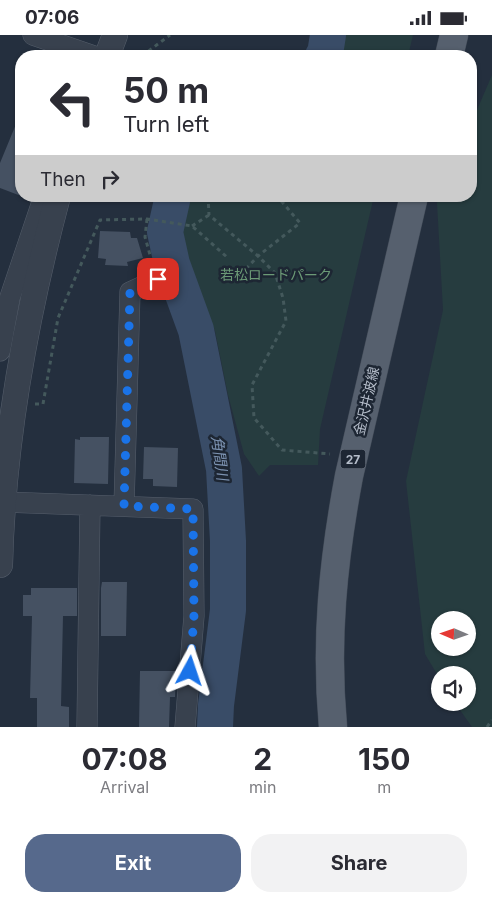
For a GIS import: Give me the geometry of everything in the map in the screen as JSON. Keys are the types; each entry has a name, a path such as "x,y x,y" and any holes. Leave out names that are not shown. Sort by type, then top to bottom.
{"main road":[{"path":"450,50 454,35"},
{"name":"金沢井波線","path":"333,727 330,694 330,612 333,570 340,522 370,382 413,202"}],"street":[{"path":"33,35 77,50"},
{"path":"101,50 115,35"},
{"path":"0,351 10,297 42,202"},
{"path":"0,565 2,511 13,412 35,285 56,202"},
{"path":"124,506 130,292 158,279"},
{"path":"2,511 90,505 193,509 194,615 185,727"},
{"path":"87,727 90,505"}],"path":[{"path":"150,50 170,35"},
{"path":"208,202 209,215 258,256 275,273 283,298 286,321 252,385 254,418 282,450 333,455"},
{"path":"246,269 258,256 300,223 281,202"},
{"path":"192,226 209,215"},
{"path":"32,404 43,404 58,318 100,219 148,219 192,226 228,258"},
{"path":"148,219 145,237 158,279"},
{"path":"487,727 492,720"}],"green space":[{"path":"331,35 413,35 409,50 326,50"},
{"path":"492,75 492,727 472,727 461,711 476,711 476,666 432,666 425,654 406,481 443,310 437,203 477,202 477,110"},
{"name":"若松ロードパーク","path":"172,202 373,202 320,429 318,465 270,465 259,476 244,454 228,395 215,331 201,298 172,264 165,232"}],"building":[{"path":"15,127 15,194 0,188 0,163"},
{"path":"100,231 130,232 131,238 137,238 143,258 127,262 128,266 105,265 106,259 98,258"},
{"path":"80,437 109,437 108,484 74,483 75,439 80,440"},
{"path":"144,447 178,448 177,487 153,486 153,479 143,479"},
{"path":"102,582 127,582 126,636 101,636"},
{"path":"31,588 77,588 77,616 63,616 61,706 69,707 69,727 37,727 37,698 30,698 32,616 23,616 23,595 31,595"},
{"path":"140,671 176,671 175,697 170,697 169,727 139,727"}],"waterway":[{"name":"角間川","path":"326,50 328,35"},
{"name":"角間川","path":"172,202 165,232 172,264 196,330 224,469 228,541 228,610 215,727"}],"route":[{"path":"158,279 130,292 124,506 193,509 194,615 190,671"}]}
